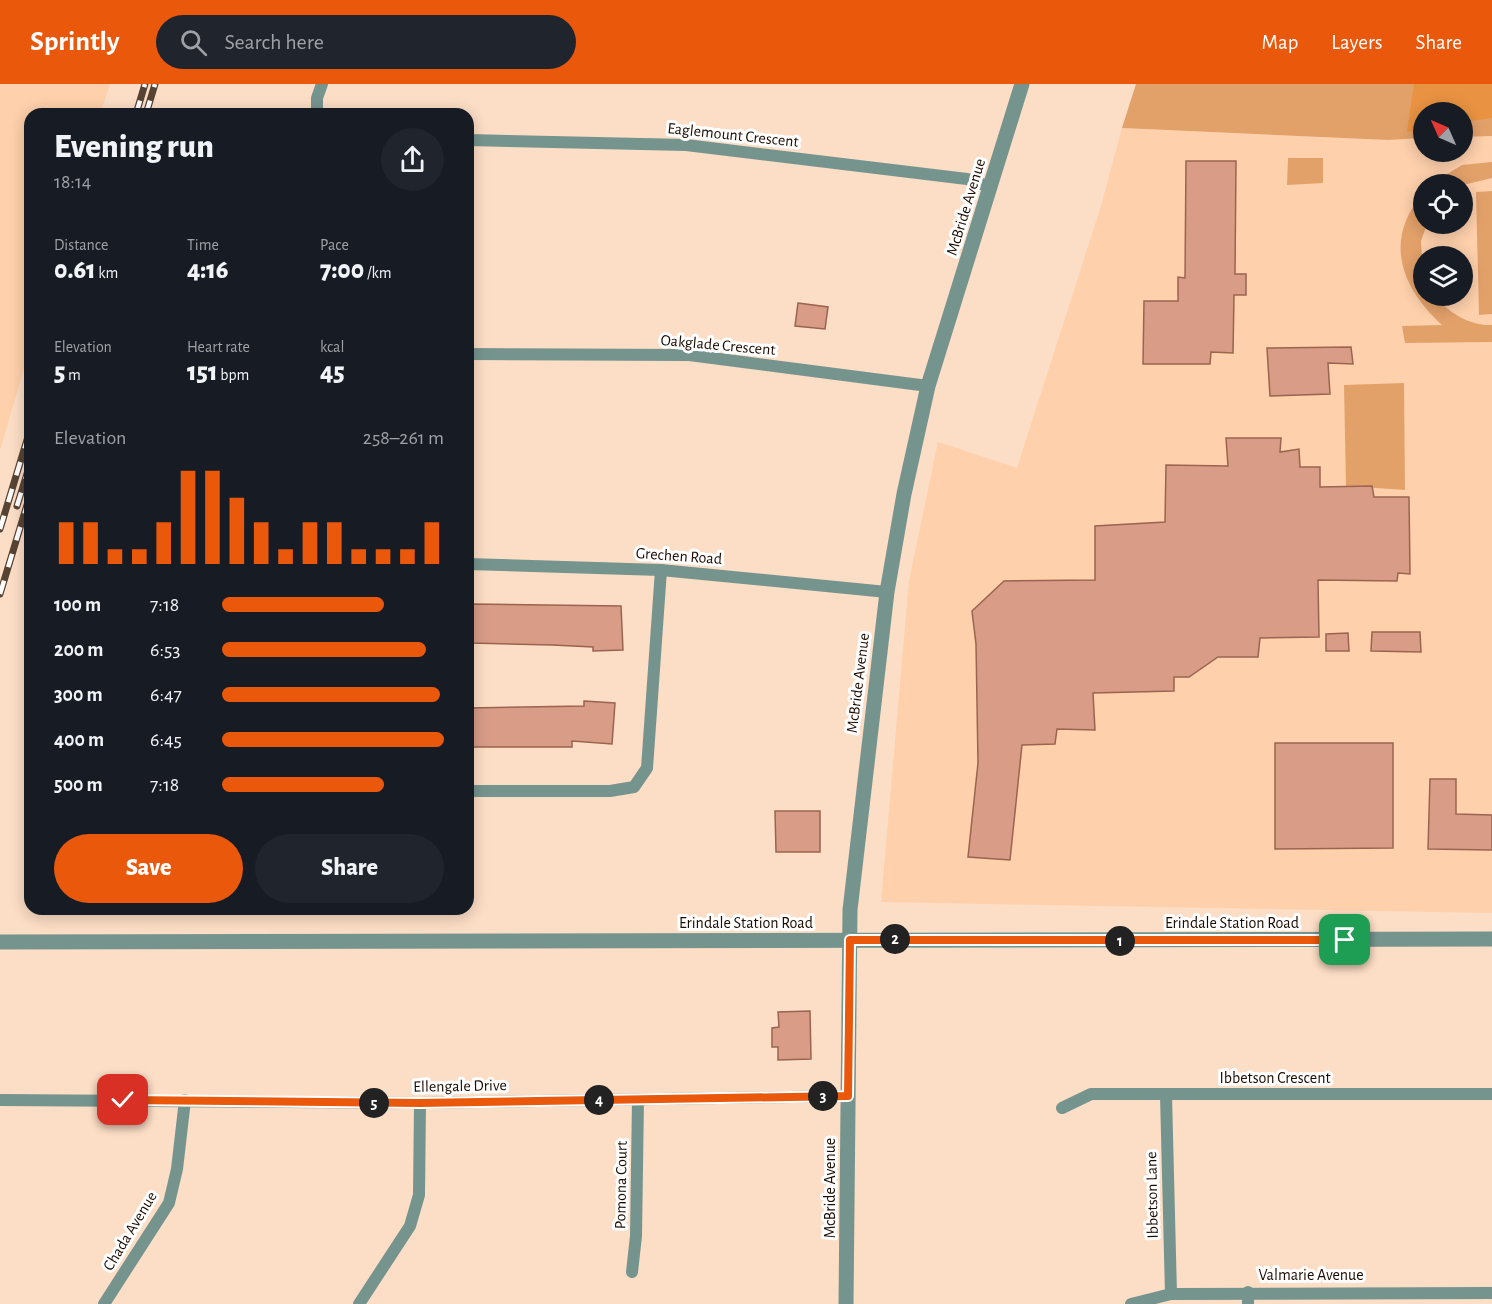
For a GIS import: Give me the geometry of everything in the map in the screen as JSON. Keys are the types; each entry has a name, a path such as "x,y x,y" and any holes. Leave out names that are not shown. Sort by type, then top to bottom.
{"street":[{"path":"317,108 317,98 322,84"},
{"name":"McBride Avenue","path":"846,1304 850,940 853,887 886,592 904,494 928,386 1022,84"},
{"name":"Eaglemount Crescent","path":"474,141 686,145 967,178 991,187"},
{"name":"Oakglade Crescent","path":"474,354 688,355 928,386"},
{"name":"Grechen Road","path":"474,564 661,570 886,592"},
{"path":"474,792 610,791 634,787 647,768 661,570"},
{"name":"Erindale Station Road","path":"0,942 1492,939"},
{"name":"Ibbetson Crescent","path":"1062,1108 1091,1094 1492,1094"},
{"name":"Ibbetson Lane","path":"1166,1095 1171,1294"},
{"name":"Ellengale Drive","path":"0,1100 420,1103 848,1096"},
{"name":"Pomona Court","path":"632,1272 636,1236 638,1099"},
{"name":"Chada Avenue","path":"104,1304 169,1203 177,1169 185,1100"},
{"path":"358,1304 410,1226 418,1196 420,1103"},
{"name":"Valmarie Avenue","path":"1131,1304 1171,1294 1248,1298 1460,1298 1492,1293"}],"shaded area":[{"path":"0,84 110,84 102,108 24,108 24,368 0,450"},
{"path":"1136,84 1492,84 1492,136 1473,137 1473,102 1413,102 1413,139 1388,140 1122,128"},
{"path":"1414,84 1492,84 1492,118 1473,121 1473,102 1413,102 1413,131 1407,132"},
{"path":"1122,128 1388,140 1413,139 1413,162 1473,162 1473,137 1492,136 1492,913 881,902 909,581 938,442 1017,468 1101,206"},
{"path":"1288,158 1323,158 1323,183 1287,185"},
{"path":"1492,162 1492,178 1473,183 1473,174 1447,174 1462,165"},
{"path":"1492,191 1492,314 1479,315 1476,192"},
{"path":"1413,208 1413,234 1423,234 1421,246 1413,246 1413,290 1402,263 1401,246 1403,229"},
{"path":"1425,306 1445,306 1468,321 1492,325 1492,342 1405,343 1402,326 1442,325"},
{"path":"1404,383 1405,490 1346,486 1344,385"}],"building":[{"path":"1186,161 1236,161 1235,274 1246,274 1246,295 1234,295 1233,353 1211,352 1210,364 1143,364 1144,301 1178,301 1178,277 1185,278"},
{"path":"798,303 828,307 825,329 795,326"},
{"path":"1351,347 1353,364 1328,363 1330,394 1270,396 1267,348"},
{"path":"1226,438 1281,438 1280,452 1299,449 1300,467 1320,467 1320,487 1372,486 1374,497 1409,497 1410,574 1398,573 1397,581 1318,580 1319,637 1260,638 1258,657 1218,657 1189,677 1174,677 1174,691 1093,693 1095,730 1057,729 1055,744 1022,745 1010,860 968,857 978,763 976,644 972,611 1004,581 1095,580 1095,526 1165,522 1166,465 1228,466"},
{"path":"474,604 621,606 623,650 593,651 593,647 474,643"},
{"path":"1372,632 1420,632 1421,652 1371,651"},
{"path":"1348,633 1349,651 1326,651 1326,634"},
{"path":"584,701 615,703 612,744 572,741 572,747 474,747 474,708 584,706"},
{"path":"1275,743 1393,743 1393,848 1275,849"},
{"path":"1430,779 1456,779 1456,814 1492,815 1492,850 1428,849"},
{"path":"775,811 820,811 820,852 776,852"},
{"path":"810,1011 811,1059 778,1060 778,1047 772,1047 772,1028 779,1027 778,1012"}],"railway":[{"path":"138,108 145,84"},
{"path":"148,108 155,84"},
{"path":"0,529 24,450"},
{"path":"17,506 24,483"},
{"path":"0,594 24,515"}],"route":[{"path":"123,1100 420,1103 848,1096 850,940 1345,940"}]}
